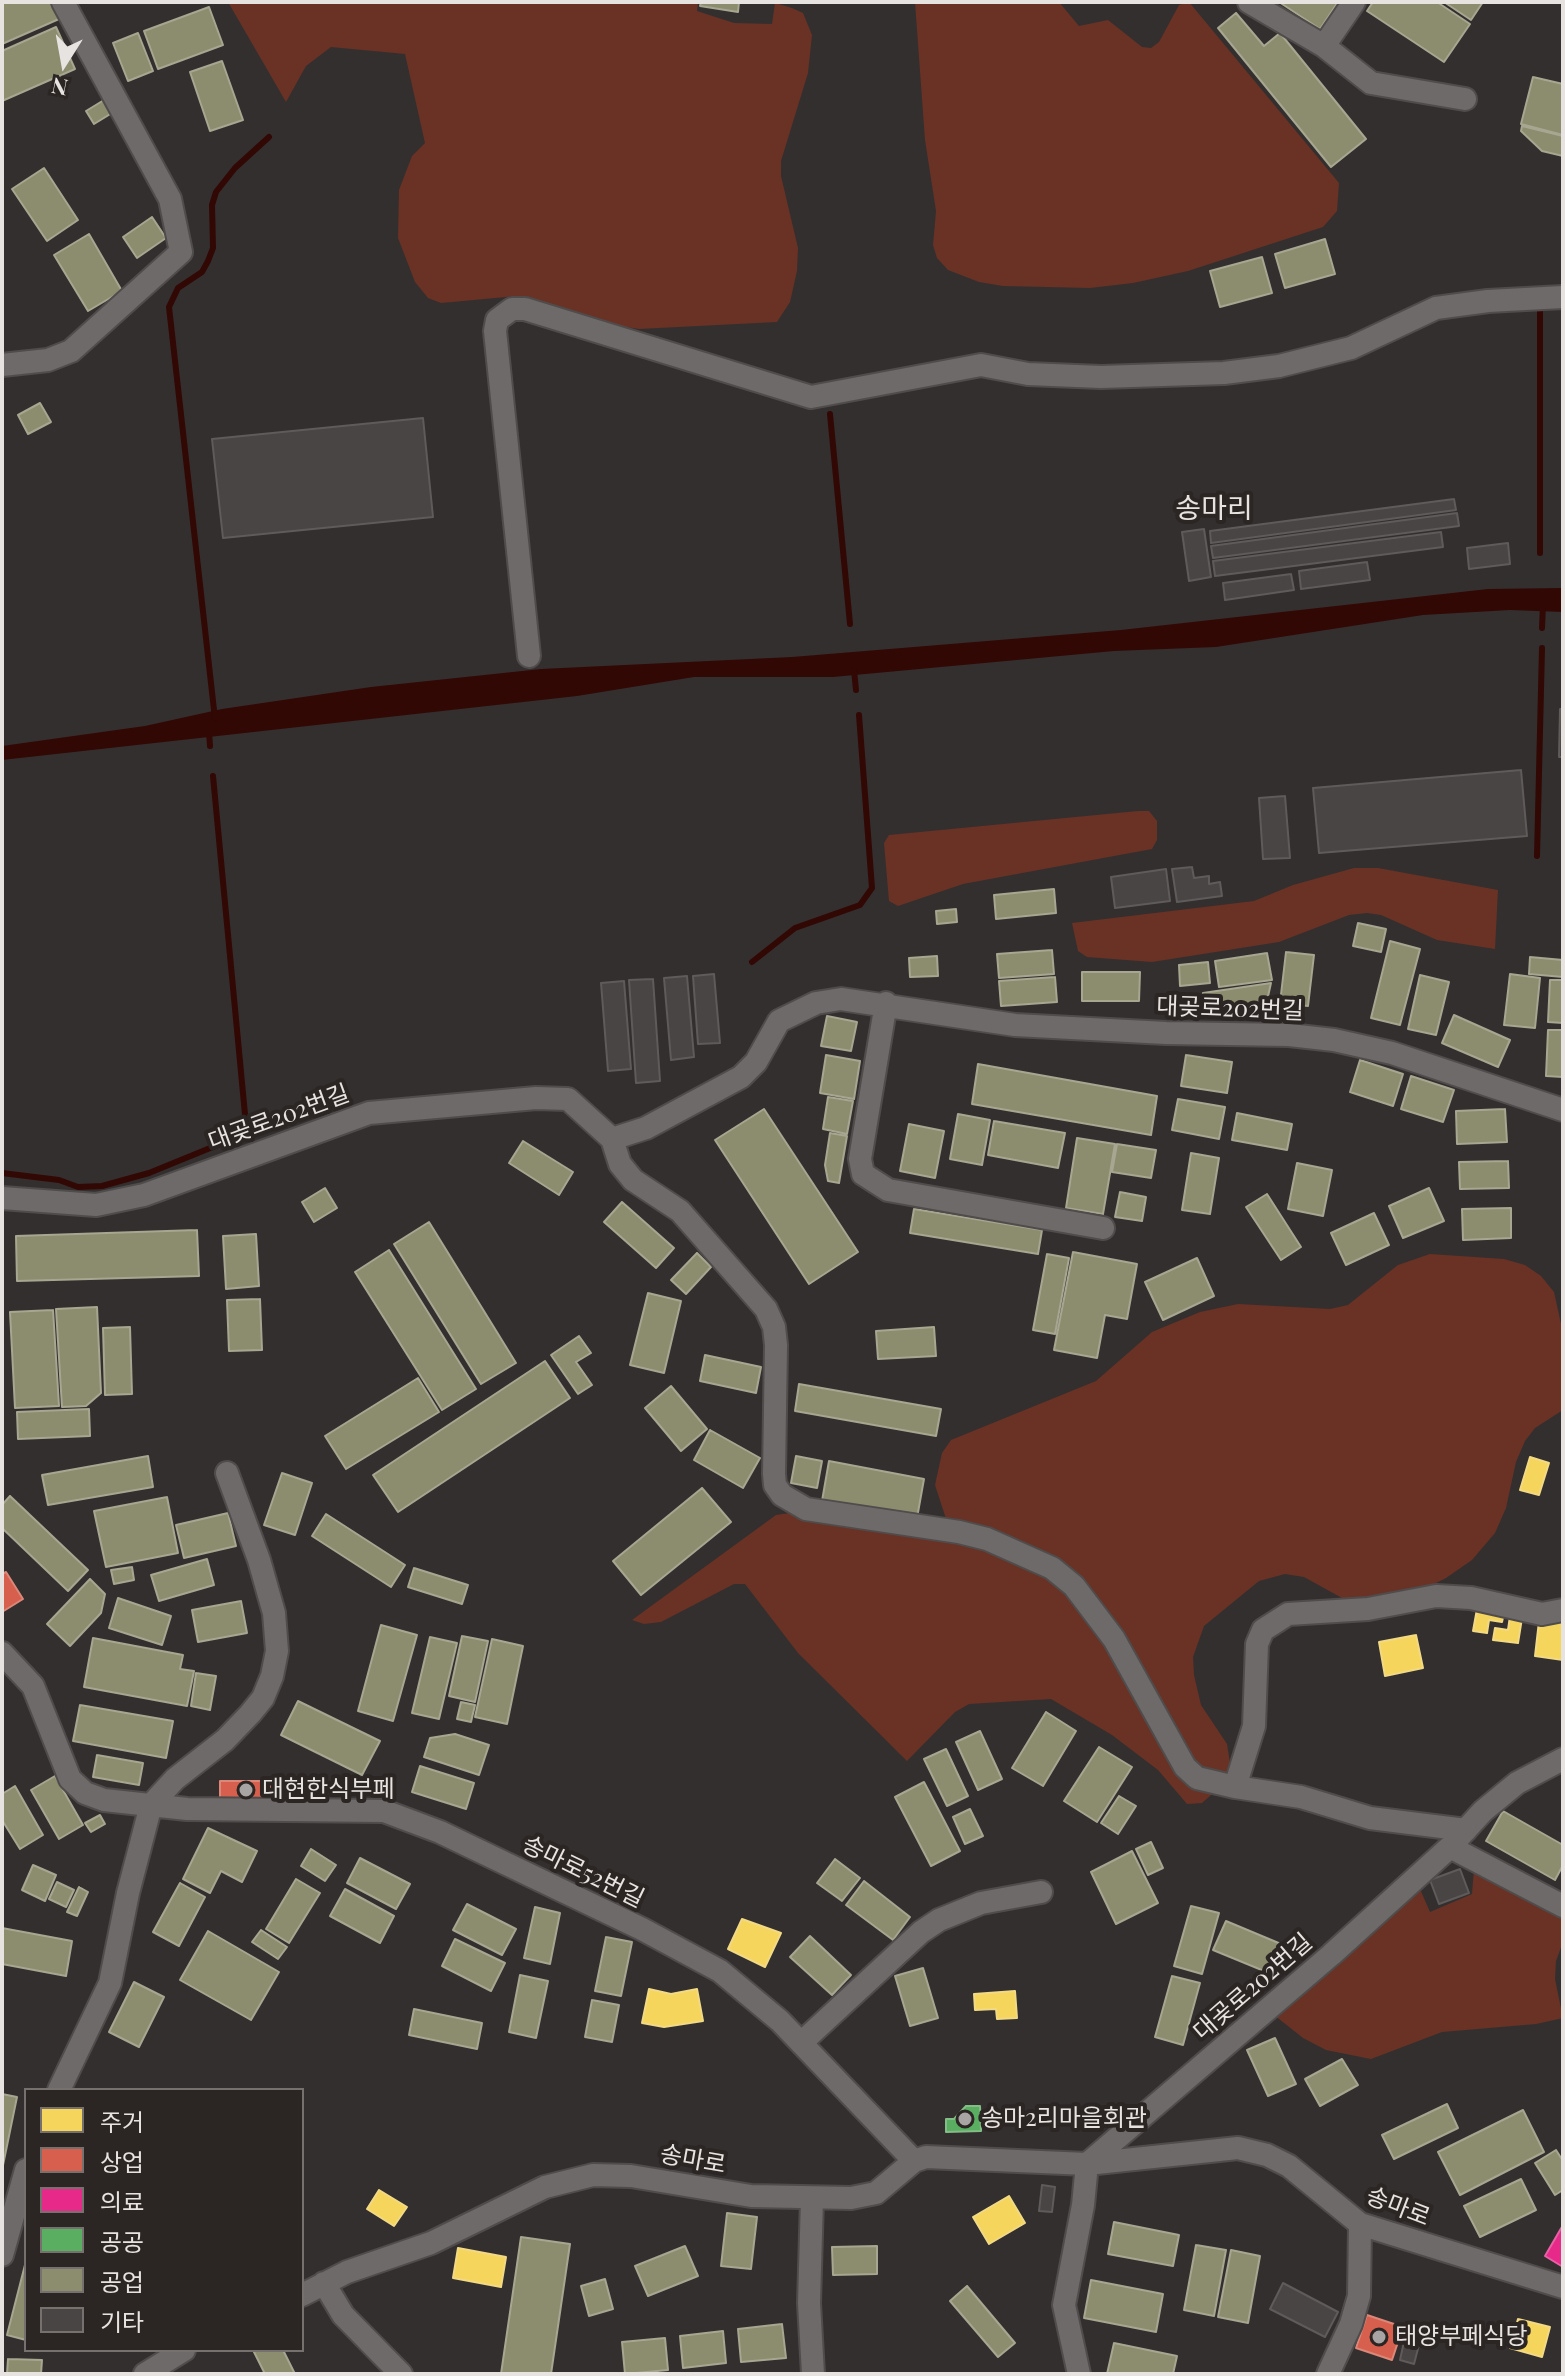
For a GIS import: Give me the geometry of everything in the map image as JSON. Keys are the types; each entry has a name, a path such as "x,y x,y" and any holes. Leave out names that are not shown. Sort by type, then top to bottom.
{"street":[{"path":"2,365 48,360 71,351 181,252 170,199 63,2"},
{"path":"1249,2 1324,46 1371,83 1465,99"},
{"path":"1324,46 1354,2"},
{"path":"529,656 495,331 497,320 512,309 525,309 798,394 819,397 981,365 1028,374 1101,377 1224,373 1279,366 1351,348 1436,308 1488,301 1563,297"},
{"name":"대곶로202번길","path":"612,1139 646,1128 741,1077 756,1062 779,1021 799,1009 841,999 886,1003 1015,1025 1166,1033 1289,1035 1334,1040 1392,1053 1563,1110"},
{"path":"886,1003 860,1159 863,1174 888,1190 1103,1228"},
{"name":"대곶로202번길","path":"2,1198 96,1205 144,1195 369,1113 536,1098 568,1099 612,1139 620,1164 633,1180 680,1211 766,1309 774,1327 776,1345 775,1485 791,1503 843,1516 959,1532 987,1539 1052,1568 1074,1586 1114,1639 1185,1767 1197,1778 1301,1797 1370,1818 1458,1839"},
{"path":"60,2088 110,1983 128,1893 151,1805 175,1779 242,1723 263,1698 272,1676 277,1651 274,1613 259,1560 227,1473"},
{"path":"1235,1787 1254,1726 1257,1644 1263,1630 1274,1621 1288,1614 1368,1609 1436,1596 1471,1598 1542,1614 1563,1610"},
{"name":"송마로52번길","path":"2,1653 33,1686 70,1779 85,1793 104,1800 187,1809 357,1808 403,1816 642,1929 720,1971 780,2021 914,2161"},
{"name":"대곶로202번길","path":"1087,2164 1458,1839 1483,1811 1517,1783 1563,1759"},
{"path":"1458,1839 1563,1906"},
{"path":"801,2043 921,1932 939,1920 981,1903 1041,1892"},
{"name":"송마로","path":"304,2294 347,2272 431,2243 525,2196 571,2178 611,2173 715,2192 812,2199 851,2198 876,2193 914,2161 938,2157 1087,2164 1238,2148 1267,2155 1289,2166 1360,2224 1563,2287"},
{"path":"1079,2374 1064,2305 1083,2205 1087,2164"},
{"path":"2,2255 24,2177"},
{"path":"812,2199 809,2303 813,2374"},
{"path":"1328,2374 1351,2324 1359,2296 1360,2224"},
{"path":"324,2283 343,2315 401,2374"},
{"path":"145,2374 181,2352"}],"shaded area":[{"path":"228,2 698,2 697,11 734,23 772,24 775,3 803,13 812,35 808,73 781,161 781,176 798,248 790,302 777,322 639,329 607,324 517,296 441,303 428,298 415,282 398,238 399,190 412,156 425,143 405,54 331,47 306,66 286,102"},
{"path":"915,2 1059,2 1079,26 1108,20 1142,47 1151,48 1159,42 1179,5 1189,2 1339,183 1337,211 1323,227 1188,271 1133,283 1090,288 1003,286 979,282 948,270 937,258 933,245 936,211 925,140"},
{"path":"1563,588 1563,612 1510,610 1423,615 1216,647 1114,651 833,677 694,677 577,696 2,760 2,746 145,726 222,709 371,687 541,669 792,657 1121,630 1488,589"},
{"path":"1149,811 1157,821 1157,840 1152,849 963,884 898,906 889,901 884,843 889,835"},
{"path":"1354,868 1378,868 1498,890 1495,949 1437,940 1381,915 1367,913 1349,915 1279,942 1152,962 1087,957 1078,951 1072,923 1254,901 1293,885"},
{"path":"1430,1254 1504,1259 1525,1265 1541,1276 1554,1292 1563,1333 1563,1410 1535,1428 1525,1441 1516,1462 1506,1508 1495,1533 1472,1560 1446,1578 1428,1587 1361,1601 1342,1598 1304,1577 1285,1574 1259,1581 1204,1626 1193,1657 1194,1675 1201,1705 1227,1744 1230,1763 1227,1781 1202,1803 1187,1804 1158,1770 1112,1735 1051,1699 969,1704 955,1712 907,1761 798,1653 745,1584 734,1584 661,1622 644,1624 632,1620 776,1515 790,1513 915,1538 940,1539 951,1534 935,1485 942,1453 951,1440 1096,1381 1152,1332 1200,1312 1238,1304 1330,1309 1348,1305 1398,1265"},
{"path":"1474,1869 1563,1913 1563,1942 1556,1961 1555,1979 1563,2018 1536,2024 1442,2032 1371,2059 1326,2050 1303,2038 1274,2015 1420,1889 1430,1912 1472,1894"}],"building: 주거":[{"path":"1530,1457 1549,1463 1539,1495 1520,1490"},
{"path":"1477,1609 1504,1613 1502,1622 1489,1620 1487,1633 1473,1631"},
{"path":"1510,1616 1522,1618 1518,1643 1493,1640 1495,1628 1508,1630"},
{"path":"1539,1621 1563,1623 1563,1660 1535,1656"},
{"path":"1416,1635 1423,1668 1385,1676 1379,1642"},
{"path":"742,1919 781,1933 765,1967 728,1949"},
{"path":"649,1989 671,1994 697,1989 703,2021 664,2027 642,2023"},
{"path":"1015,1991 1017,2018 997,2019 996,2009 975,2010 974,1994"},
{"path":"379,2190 407,2207 394,2226 367,2209"},
{"path":"1009,2196 1025,2223 989,2244 973,2217"},
{"path":"458,2248 506,2257 501,2287 453,2278"},
{"path":"1518,2319 1550,2327 1542,2357 1510,2348"}],"building: 상업":[{"path":"6,1572 23,1599 2,1612 2,1574"},
{"name":"대현한식부페","path":"220,1781 271,1781 271,1799 220,1799"},
{"name":"태양부페식당","path":"1367,2315 1403,2327 1392,2360 1356,2348"}],"building: 의료":[{"path":"1563,2225 1563,2267 1545,2256"}],"building: 공공":[{"name":"송마2리마을회관","path":"966,2106 980,2106 981,2131 946,2132 946,2119 954,2119"}],"building: 공업":[{"path":"2,2 51,2 59,19 2,44"},
{"path":"701,2 739,2 738,12 700,6"},
{"path":"1279,2 1338,2 1320,29"},
{"path":"1373,2 1437,2 1470,24 1444,62 1367,11"},
{"path":"1444,2 1483,2 1471,20"},
{"path":"209,7 223,45 158,69 144,31"},
{"path":"1236,13 1264,46 1280,33 1366,139 1331,167 1218,28"},
{"path":"56,27 75,69 2,101 2,51"},
{"path":"138,33 153,71 128,81 113,43"},
{"path":"222,61 243,120 210,131 190,72"},
{"path":"1533,77 1563,84 1563,135 1521,124"},
{"path":"104,100 112,113 94,124 86,111"},
{"path":"1522,126 1563,136 1563,156 1542,151 1521,131"},
{"path":"44,168 78,220 47,241 12,189"},
{"path":"152,217 166,238 137,258 123,237"},
{"path":"89,234 122,291 88,311 54,255"},
{"path":"1325,239 1335,274 1285,288 1275,254"},
{"path":"1262,257 1272,293 1220,307 1210,271"},
{"path":"40,403 51,422 28,434 18,415"},
{"path":"1054,889 1056,913 996,919 994,895"},
{"path":"956,909 957,922 937,924 936,911"},
{"path":"1358,923 1386,929 1381,952 1353,946"},
{"path":"1390,941 1420,949 1400,1025 1371,1018"},
{"path":"1052,950 1054,974 999,978 997,954"},
{"path":"1286,952 1314,955 1308,1006 1280,1003"},
{"path":"1267,953 1272,980 1219,987 1215,961"},
{"path":"937,956 938,976 910,977 909,958"},
{"path":"1530,957 1563,960 1563,977 1529,974"},
{"path":"1208,962 1210,983 1180,986 1179,965"},
{"path":"1082,972 1140,972 1139,1001 1082,1001"},
{"path":"1510,974 1540,978 1535,1028 1504,1025"},
{"path":"1420,975 1449,982 1436,1035 1408,1029"},
{"path":"1055,977 1057,1002 1001,1006 999,981"},
{"path":"1550,980 1563,980 1563,1023 1548,1022"},
{"path":"1271,983 1265,1010 1206,1018 1203,993"},
{"path":"1454,1015 1510,1040 1498,1067 1442,1043"},
{"path":"827,1016 857,1022 851,1051 821,1046"},
{"path":"1548,1030 1563,1030 1563,1077 1546,1076"},
{"path":"826,1055 860,1061 854,1099 820,1093"},
{"path":"1186,1055 1232,1062 1227,1093 1181,1086"},
{"path":"1360,1060 1403,1074 1393,1106 1350,1092"},
{"path":"978,1064 1157,1096 1151,1135 972,1104"},
{"path":"1411,1076 1454,1090 1443,1122 1401,1109"},
{"path":"828,1097 853,1101 847,1134 823,1129"},
{"path":"1178,1099 1225,1107 1219,1139 1172,1130"},
{"path":"764,1109 858,1252 809,1284 715,1140"},
{"path":"1505,1109 1507,1142 1457,1144 1456,1111"},
{"path":"1237,1113 1292,1124 1287,1150 1232,1140"},
{"path":"958,1114 990,1120 982,1165 950,1159"},
{"path":"994,1121 1065,1133 1058,1168 988,1155"},
{"path":"909,1124 944,1131 935,1178 900,1171"},
{"path":"830,1133 847,1136 839,1183 828,1181 825,1165"},
{"path":"1077,1138 1115,1144 1103,1214 1066,1208"},
{"path":"523,1141 573,1172 559,1195 509,1163"},
{"path":"1117,1144 1156,1150 1151,1178 1112,1172"},
{"path":"1191,1153 1219,1158 1210,1214 1182,1210"},
{"path":"1508,1161 1509,1188 1460,1189 1459,1162"},
{"path":"1297,1163 1332,1170 1323,1216 1288,1209"},
{"path":"325,1188 337,1208 314,1222 302,1202"},
{"path":"1429,1188 1444,1221 1403,1238 1389,1206"},
{"path":"1120,1192 1146,1197 1142,1221 1115,1217"},
{"path":"1267,1194 1301,1247 1281,1260 1246,1207"},
{"path":"622,1202 674,1248 656,1268 604,1222"},
{"path":"1511,1208 1511,1238 1463,1240 1462,1209"},
{"path":"914,1209 1042,1230 1038,1254 910,1233"},
{"path":"1374,1213 1389,1245 1346,1265 1331,1233"},
{"path":"429,1222 516,1363 481,1384 394,1244"},
{"path":"197,1230 199,1276 17,1281 16,1236"},
{"path":"256,1234 259,1286 226,1289 223,1236"},
{"path":"389,1250 476,1389 442,1410 355,1272"},
{"path":"1073,1252 1137,1264 1127,1319 1105,1315 1097,1358 1054,1350"},
{"path":"697,1253 711,1267 686,1294 671,1280"},
{"path":"1047,1254 1069,1258 1055,1334 1033,1330"},
{"path":"1197,1258 1214,1296 1163,1320 1145,1282"},
{"path":"648,1293 681,1301 664,1373 630,1365"},
{"path":"260,1299 262,1350 229,1351 227,1300"},
{"path":"97,1307 101,1393 86,1406 62,1407 56,1309"},
{"path":"53,1310 59,1406 15,1408 10,1312"},
{"path":"130,1327 132,1394 105,1395 103,1328"},
{"path":"934,1327 936,1356 878,1359 876,1331"},
{"path":"579,1336 591,1353 576,1362 592,1385 578,1394 551,1355"},
{"path":"705,1355 761,1367 756,1393 700,1381"},
{"path":"545,1361 570,1398 398,1512 373,1475"},
{"path":"418,1378 439,1412 346,1469 325,1436"},
{"path":"799,1384 941,1409 936,1436 795,1411"},
{"path":"671,1386 707,1429 681,1451 645,1408"},
{"path":"89,1409 90,1436 18,1439 17,1412"},
{"path":"710,1430 760,1458 743,1488 694,1460"},
{"path":"148,1456 153,1487 48,1505 42,1475"},
{"path":"796,1456 822,1461 817,1488 791,1483"},
{"path":"829,1461 924,1479 917,1518 822,1501"},
{"path":"282,1473 312,1483 295,1535 264,1525"},
{"path":"702,1488 731,1522 641,1595 613,1561"},
{"path":"10,1496 88,1570 68,1591 2,1528 2,1505"},
{"path":"167,1497 178,1553 106,1567 94,1511"},
{"path":"228,1513 236,1546 184,1558 176,1525"},
{"path":"326,1514 405,1565 391,1587 312,1536"},
{"path":"207,1559 214,1585 159,1601 151,1575"},
{"path":"132,1567 134,1580 114,1584 111,1570"},
{"path":"414,1568 468,1585 462,1604 408,1587"},
{"path":"90,1579 105,1594 101,1613 70,1646 47,1624"},
{"path":"118,1598 171,1616 162,1645 109,1628"},
{"path":"241,1601 247,1633 198,1642 192,1610"},
{"path":"381,1625 417,1635 393,1721 358,1711"},
{"path":"462,1636 488,1641 475,1702 449,1696"},
{"path":"430,1637 457,1643 439,1719 412,1713"},
{"path":"93,1638 183,1655 180,1669 194,1671 187,1706 84,1687"},
{"path":"492,1639 523,1646 507,1724 475,1717"},
{"path":"196,1673 216,1676 210,1710 191,1706"},
{"path":"298,1701 380,1741 362,1775 281,1735"},
{"path":"461,1702 475,1705 471,1722 457,1719"},
{"path":"80,1705 173,1721 166,1758 73,1741"},
{"path":"1046,1712 1076,1731 1043,1786 1012,1768"},
{"path":"980,1731 1002,1779 978,1790 956,1742"},
{"path":"455,1734 489,1745 479,1775 424,1757 430,1738"},
{"path":"1099,1747 1132,1767 1097,1822 1064,1801"},
{"path":"946,1749 968,1796 947,1806 924,1759"},
{"path":"97,1755 143,1763 139,1785 93,1777"},
{"path":"420,1766 474,1783 466,1809 412,1792"},
{"path":"55,1776 83,1825 59,1839 31,1790"},
{"path":"924,1782 960,1851 931,1866 895,1797"},
{"path":"15,1786 43,1835 20,1849 2,1820 2,1794"},
{"path":"1119,1796 1136,1806 1118,1834 1101,1823"},
{"path":"970,1809 983,1836 965,1844 953,1817"},
{"path":"1503,1811 1563,1845 1563,1865 1555,1880 1486,1841"},
{"path":"100,1815 105,1824 91,1832 85,1823"},
{"path":"208,1828 257,1851 242,1882 221,1871 210,1893 183,1879"},
{"path":"1151,1842 1163,1868 1148,1875 1136,1849"},
{"path":"311,1849 336,1865 325,1881 301,1866"},
{"path":"1132,1851 1158,1903 1116,1924 1091,1872"},
{"path":"360,1858 410,1884 396,1909 347,1883"},
{"path":"835,1859 860,1878 842,1901 817,1883"},
{"path":"33,1865 56,1875 45,1901 22,1890"},
{"path":"296,1879 320,1893 289,1943 266,1929"},
{"path":"864,1881 910,1917 893,1940 846,1905"},
{"path":"57,1882 74,1890 66,1907 49,1899"},
{"path":"180,1883 205,1897 179,1946 153,1932"},
{"path":"79,1887 88,1892 77,1916 67,1912"},
{"path":"345,1889 394,1916 380,1943 330,1916"},
{"path":"467,1904 516,1929 502,1955 453,1930"},
{"path":"1191,1906 1219,1913 1202,1974 1174,1966"},
{"path":"535,1907 560,1913 550,1964 524,1958"},
{"path":"1226,1921 1281,1944 1269,1973 1213,1950"},
{"path":"2,1928 72,1941 66,1976 2,1964"},
{"path":"261,1930 287,1947 278,1959 252,1942"},
{"path":"208,1931 279,1972 251,2020 180,1980"},
{"path":"810,1936 851,1975 832,1995 790,1957"},
{"path":"606,1937 632,1942 621,1996 595,1991"},
{"path":"455,1939 505,1963 491,1991 442,1966"},
{"path":"923,1968 938,2018 910,2026 895,1976"},
{"path":"520,1975 548,1981 536,2038 509,2032"},
{"path":"1172,1976 1200,1983 1183,2045 1155,2037"},
{"path":"134,1982 164,1997 139,2047 109,2032"},
{"path":"592,2000 619,2005 612,2042 585,2037"},
{"path":"414,2009 482,2023 477,2049 409,2035"},
{"path":"1275,2038 1296,2084 1268,2096 1247,2050"},
{"path":"1342,2059 1358,2085 1320,2106 1305,2079"},
{"path":"2,2094 17,2097 2,2170"},
{"path":"1447,2104 1458,2128 1394,2159 1382,2135"},
{"path":"1523,2110 1544,2152 1460,2195 1438,2152"},
{"path":"1556,2150 1563,2161 1563,2190 1555,2195 1535,2163"},
{"path":"1521,2179 1536,2210 1480,2237 1464,2206"},
{"path":"727,2213 757,2217 751,2269 721,2266"},
{"path":"1114,2222 1179,2235 1173,2266 1108,2254"},
{"path":"521,2237 570,2244 551,2374 501,2374"},
{"path":"1196,2245 1226,2250 1214,2316 1184,2310"},
{"path":"685,2246 698,2276 648,2296 635,2266"},
{"path":"877,2246 877,2274 833,2275 832,2247"},
{"path":"1231,2250 1260,2256 1248,2323 1218,2317"},
{"path":"24,2269 24,2339 7,2335"},
{"path":"605,2279 613,2309 589,2316 581,2286"},
{"path":"1091,2280 1163,2294 1156,2332 1084,2318"},
{"path":"967,2286 1015,2343 998,2357 950,2301"},
{"path":"782,2324 786,2358 741,2362 738,2329"},
{"path":"723,2331 726,2363 683,2368 680,2336"},
{"path":"665,2338 668,2370 625,2374 622,2342"},
{"path":"1114,2343 1177,2356 1173,2374 1107,2374"},
{"path":"254,2352 284,2352 295,2374 265,2374"},
{"path":"8,2359 42,2360 41,2374 7,2374"}],"building: 기타":[{"path":"423,418 433,517 223,538 212,439"},
{"path":"1454,499 1456,510 1211,543 1210,531"},
{"path":"1457,513 1459,526 1213,558 1211,546"},
{"path":"1204,529 1211,577 1189,581 1182,532"},
{"path":"1441,532 1443,547 1215,576 1213,561"},
{"path":"1508,543 1510,564 1469,569 1467,548"},
{"path":"1367,562 1370,580 1301,589 1299,571"},
{"path":"1291,574 1294,590 1225,600 1223,583"},
{"path":"1560,709 1563,709 1563,757 1559,757"},
{"path":"1521,770 1527,836 1319,853 1313,788"},
{"path":"1285,796 1290,858 1263,859 1259,798"},
{"path":"1192,867 1194,878 1209,876 1209,884 1220,882 1222,896 1177,902 1172,869"},
{"path":"1166,869 1170,901 1115,908 1111,877"},
{"path":"714,974 720,1043 698,1044 693,976"},
{"path":"687,976 694,1057 671,1060 664,978"},
{"path":"653,979 660,1081 636,1083 629,980"},
{"path":"624,981 631,1069 608,1071 601,983"},
{"path":"1460,1869 1469,1893 1439,1904 1430,1880"},
{"path":"1042,2185 1055,2187 1052,2212 1039,2211"},
{"path":"1283,2283 1338,2312 1325,2337 1270,2309"},
{"path":"1405,2337 1420,2341 1414,2364 1400,2360"}],"waterway":[{"path":"215,719 169,307 178,288 202,272 208,261 213,248 212,205 216,192 235,168 269,137"},
{"path":"1540,309 1540,553"},
{"path":"830,414 850,624"},
{"path":"1542,628 1543,604"},
{"path":"1537,856 1542,648"},
{"path":"854,670 856,690"},
{"path":"752,962 795,928 860,905 872,888 859,715"},
{"path":"209,732 210,746"},
{"path":"2,1173 59,1180 78,1187 102,1186 149,1173 242,1135 246,1125 213,776"}],"place":[{"name":"대현한식부페","path":"246,1790"},
{"name":"송마2리마을회관","path":"965,2119"},
{"name":"태양부페식당","path":"1379,2337"}],"district":[{"name":"송마리","path":"1214,509"}]}
